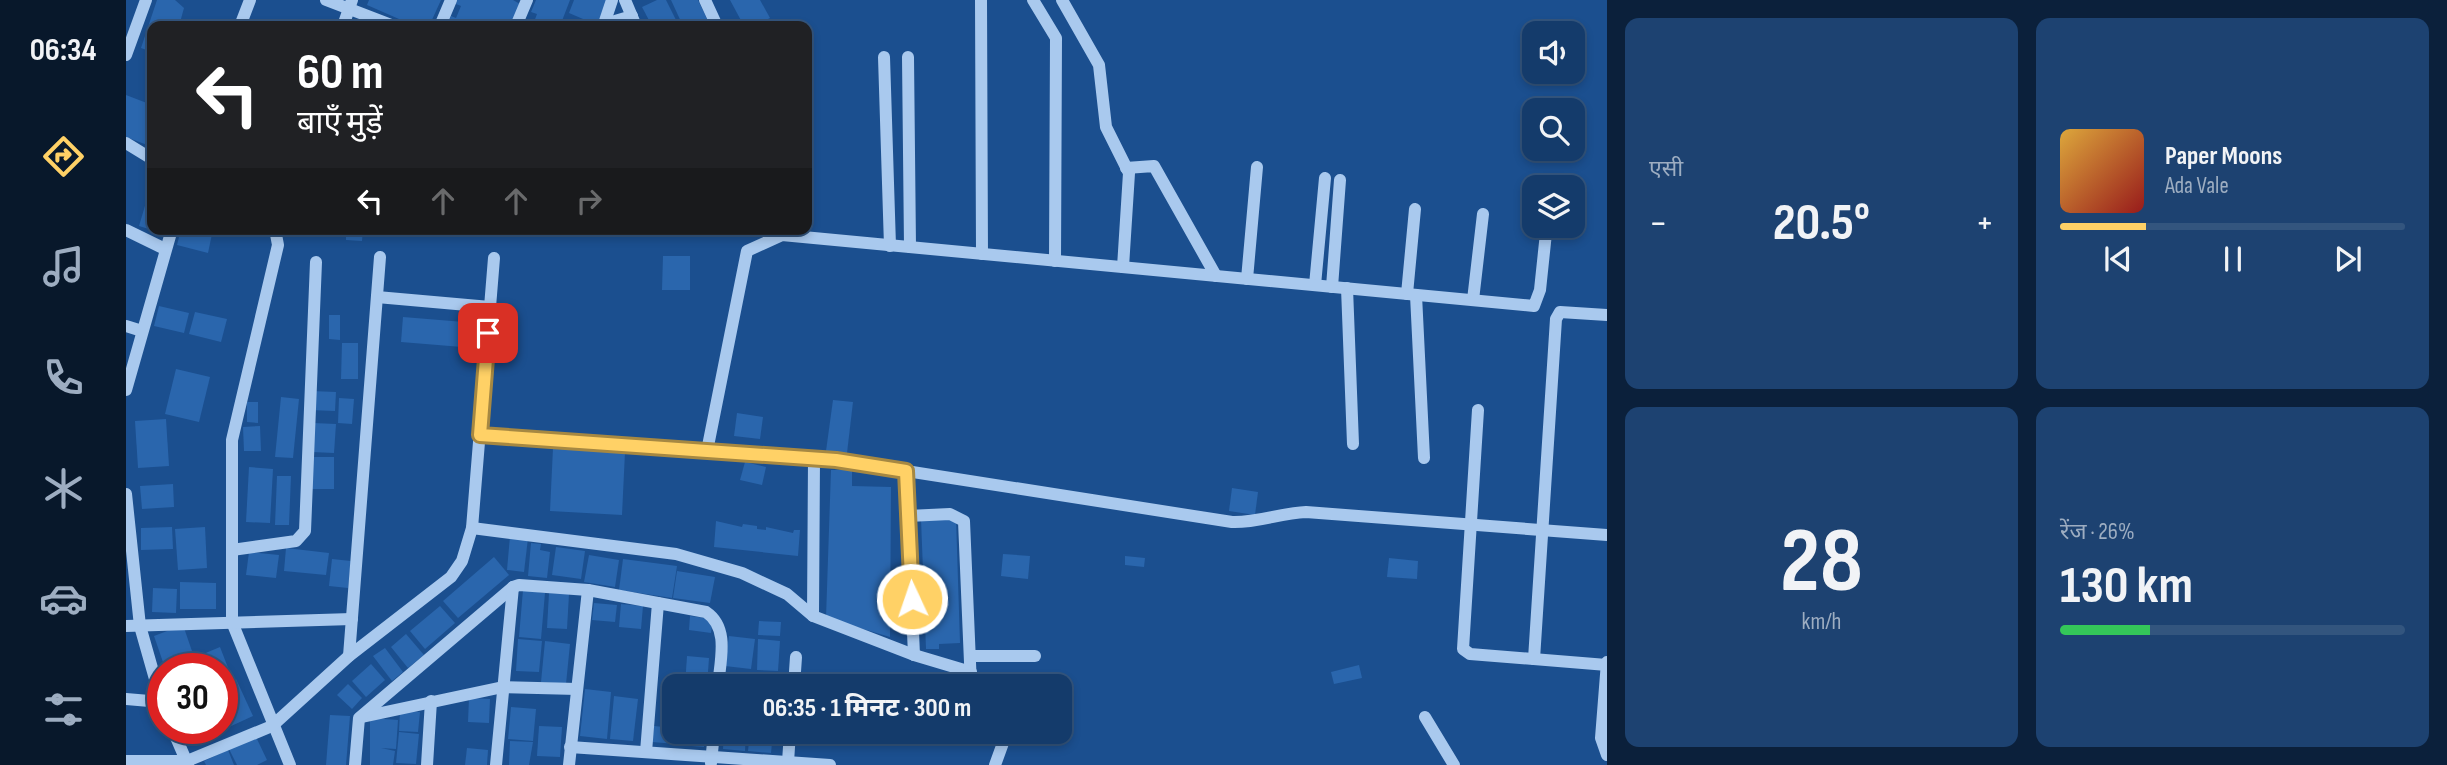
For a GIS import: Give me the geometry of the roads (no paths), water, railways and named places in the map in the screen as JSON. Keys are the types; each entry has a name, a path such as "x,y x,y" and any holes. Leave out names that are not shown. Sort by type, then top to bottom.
{"street":[{"path":"126,55 146,0"},
{"path":"242,21 250,0"},
{"path":"326,0 350,4 384,21"},
{"path":"442,21 451,0"},
{"path":"518,21 527,0"},
{"path":"603,21 612,0"},
{"path":"625,0 634,21"},
{"path":"705,0 715,21"},
{"path":"981,0 982,254"},
{"path":"1033,0 1056,38 1055,261"},
{"path":"1062,0 1099,65 1107,127 1129,173 1123,267"},
{"path":"345,21 350,4"},
{"path":"884,57 890,246"},
{"path":"908,57 910,247"},
{"path":"126,143 147,156"},
{"path":"1126,167 1154,166 1216,276"},
{"path":"1247,279 1257,167"},
{"path":"1315,285 1325,178"},
{"path":"1332,287 1340,180"},
{"path":"1415,209 1411,294 1424,458"},
{"path":"1474,300 1483,214"},
{"path":"126,230 165,249"},
{"path":"126,390 170,235"},
{"path":"276,235 278,244 232,440 232,622 290,765"},
{"path":"707,451 747,251 782,236 1534,306 1541,290 1546,238"},
{"path":"349,656 380,257"},
{"path":"126,761 188,763 272,726 349,656 451,577 462,561 472,528 494,258"},
{"path":"232,550 296,541 305,531 316,262"},
{"path":"1348,288 1353,444"},
{"path":"377,298 490,307"},
{"path":"1534,659 1557,315 1564,312 1607,315"},
{"path":"126,326 142,331"},
{"path":"1478,410 1463,649 1470,654 1607,664 1605,720 1601,738 1607,755"},
{"path":"480,435 814,459 1231,522 1250,523 1287,512 1306,512 1607,535"},
{"path":"813,616 814,459"},
{"path":"906,471 914,655"},
{"path":"126,494 128,536 140,626 148,653"},
{"path":"472,528 676,554 706,561 770,584 813,616 914,655 971,672 964,521 950,514 908,516"},
{"path":"496,765 513,587"},
{"path":"355,765 359,718 513,587 588,590 695,608 715,618 722,634 719,674"},
{"path":"569,765 588,590"},
{"path":"646,752 658,603"},
{"path":"126,625 352,619"},
{"path":"970,656 1035,656"},
{"path":"795,674 796,657"},
{"path":"359,718 503,687 577,690"},
{"path":"126,699 147,702"},
{"path":"427,765 431,701"},
{"path":"1425,717 1454,765"},
{"path":"179,744 188,763"},
{"path":"788,762 789,744"},
{"path":"995,765 1003,744"},
{"path":"570,747 646,752 712,761 830,765"}]}
